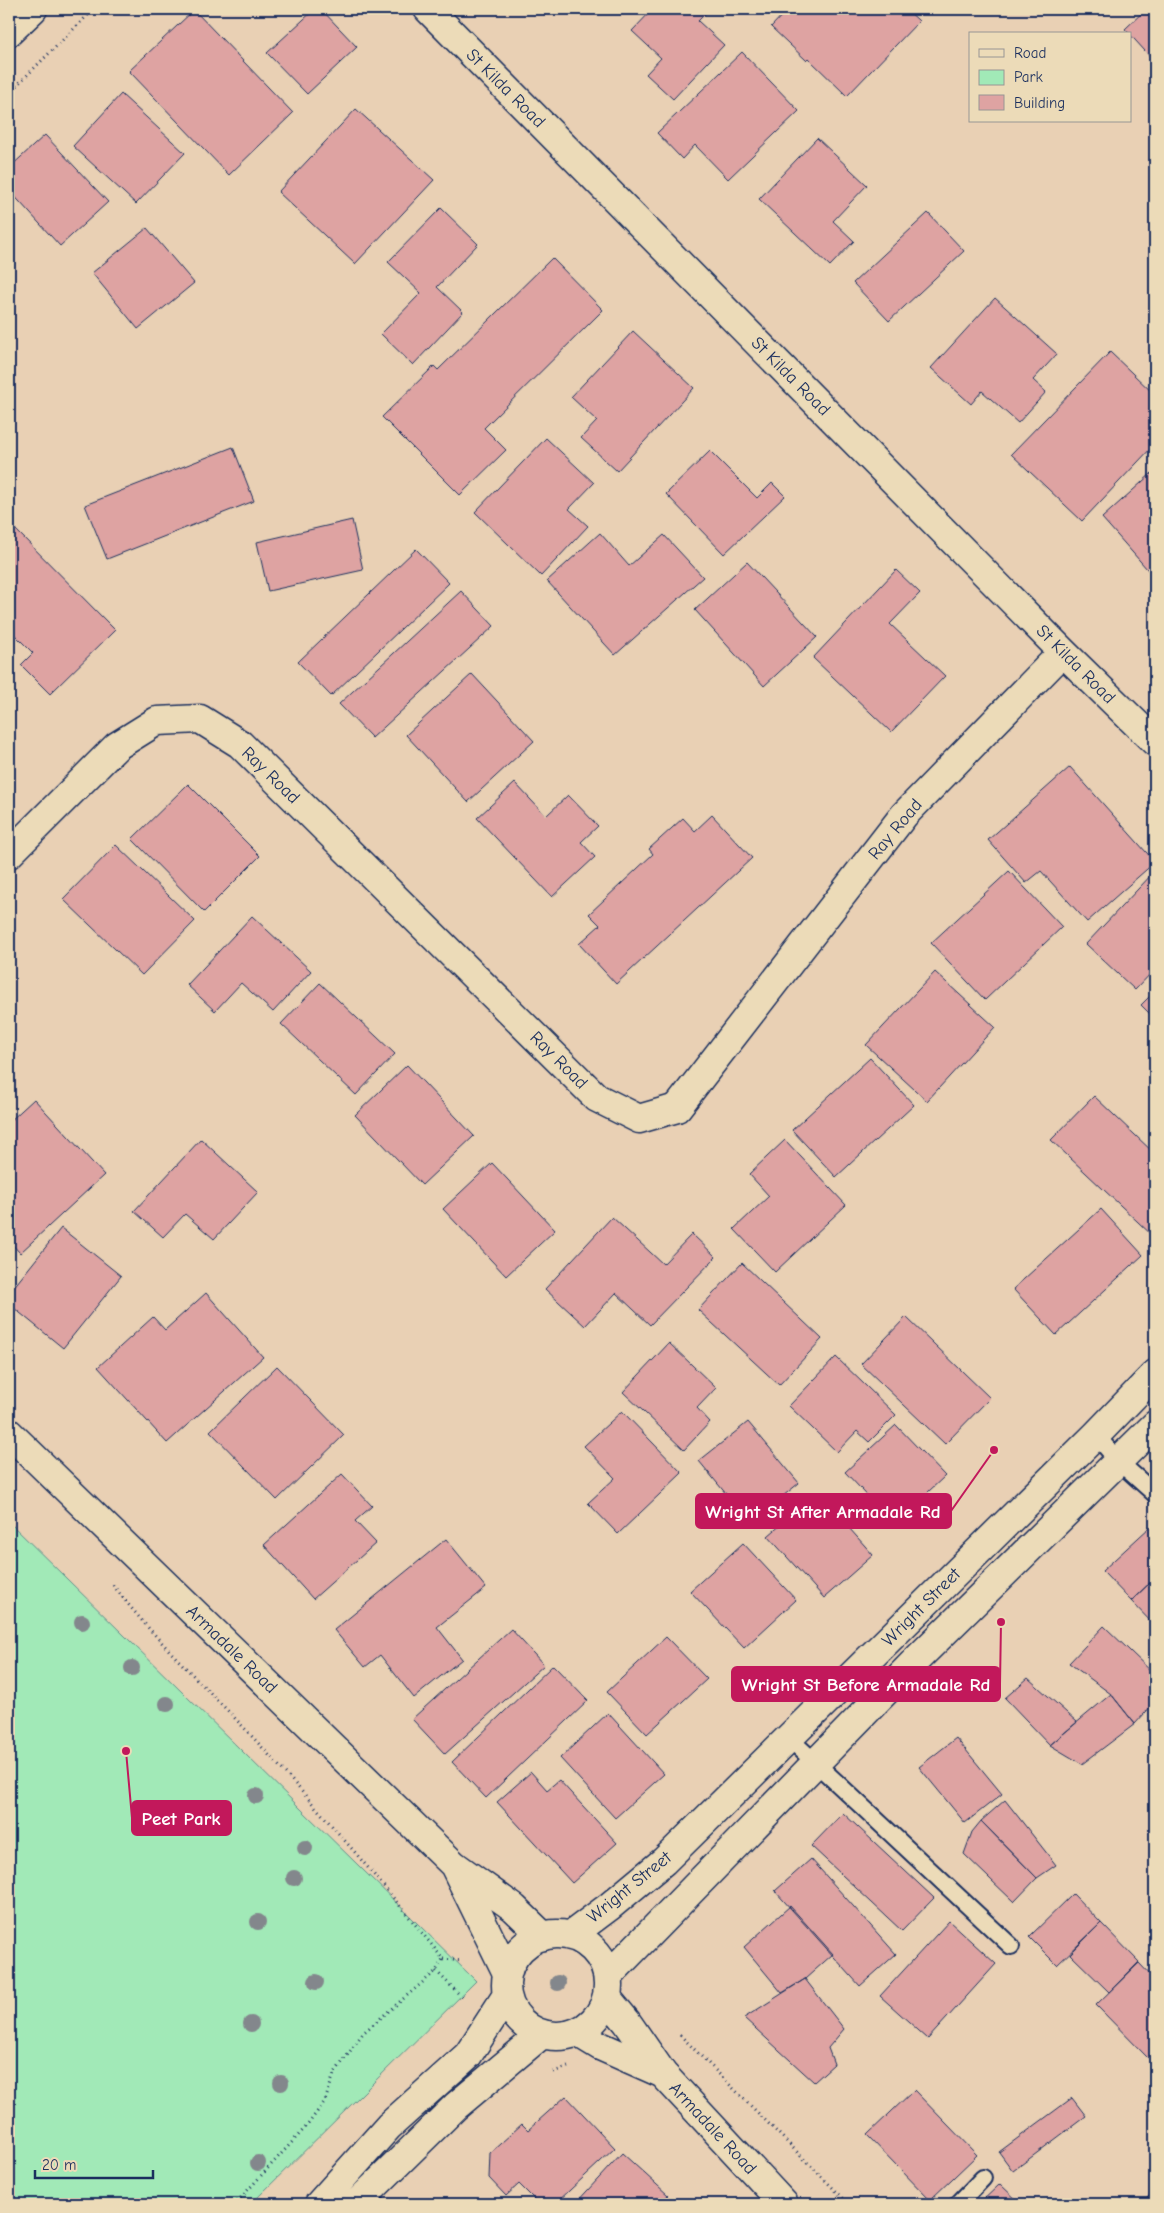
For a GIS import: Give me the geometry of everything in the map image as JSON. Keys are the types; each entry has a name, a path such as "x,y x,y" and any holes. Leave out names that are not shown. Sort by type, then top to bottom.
{"street":[{"path":"9,32 33,9"},
{"name":"St Kilda Road","path":"428,9 1063,652 1155,742"},
{"name":"Ray Road","path":"9,854 117,746 158,721 200,719 240,744 597,1098 639,1119 677,1108 904,815 1063,652"},
{"name":"Wright Street","path":"570,1936 664,1861 1096,1435 1155,1374"},
{"name":"Wright Street","path":"607,1987 816,1762 919,1657 1155,1425"},
{"name":"Armadale Road","path":"9,1432 454,1865 514,1908 543,1936"},
{"name":"Armadale Road","path":"454,1865 507,1984"},
{"path":"319,2204 389,2126 468,2055 507,1984 512,1960 520,1949 530,1941 556,1934 570,1936 583,1941 595,1950 603,1962 607,1987 600,2012 590,2024 577,2032 559,2036 542,2034 529,2028 519,2019 511,2008 507,1984"},
{"name":"Armadale Road","path":"607,1987 627,2022 663,2074 784,2204"},
{"name":"Armadale Road","path":"577,2032 600,2046 663,2074"},
{"path":"356,2204 456,2106 542,2034"}],"lane":[{"path":"1096,1435 1118,1461 1155,1494"},
{"path":"789,1738 1011,1946"},
{"path":"958,2204 983,2178"}],"path":[{"path":"9,93 94,9"},
{"path":"112,1584 173,1656 211,1692 332,1824 443,1959 436,1971 363,2033 334,2074 324,2101 306,2127 234,2204"}],"green space":[{"path":"9,1522 476,1981 251,2204 9,2204"}],"building":[{"path":"315,9 321,9 357,47 307,94 267,53"},
{"path":"585,9 598,9 592,15"},
{"path":"653,9 710,9 698,21 724,45 673,99 646,74 661,58 632,31"},
{"path":"788,9 906,9 919,21 847,96 808,58 806,60 771,27"},
{"path":"1146,9 1155,9 1155,62 1132,37 1132,32 1128,32 1125,29"},
{"path":"194,10 293,113 229,175 129,71"},
{"path":"742,52 799,111 728,179 695,145 682,159 657,133"},
{"path":"121,94 185,153 136,204 73,146"},
{"path":"356,109 434,180 355,264 278,192"},
{"path":"45,135 108,202 60,246 9,190 9,168"},
{"path":"817,138 867,185 833,221 854,241 830,266 759,199"},
{"path":"441,208 478,244 437,287 463,312 413,365 381,334 421,293 388,262"},
{"path":"928,213 964,251 889,321 853,283"},
{"path":"147,228 194,283 138,329 92,273"},
{"path":"552,258 603,310 484,428 506,450 460,495 382,417 434,366 438,370"},
{"path":"995,298 1057,354 1033,380 1046,392 1018,423 982,391 971,404 931,368"},
{"path":"633,331 694,388 617,471 581,438 597,421 571,397"},
{"path":"1110,352 1155,395 1155,444 1082,521 1011,454"},
{"path":"546,438 594,483 569,509 588,526 541,576 475,512"},
{"path":"233,447 254,501 107,559 85,505"},
{"path":"710,451 757,498 772,483 785,496 724,554 666,494"},
{"path":"1152,473 1155,477 1155,578 1102,518"},
{"path":"352,520 363,570 268,591 257,542"},
{"path":"9,523 115,630 50,694 21,665 33,653 9,629"},
{"path":"600,533 629,566 664,535 703,577 615,655 547,581"},
{"path":"416,549 449,583 331,696 298,662"},
{"path":"747,562 817,637 764,686 695,610"},
{"path":"896,570 920,593 890,624 945,676 891,732 813,658"},
{"path":"461,591 494,626 372,738 339,704"},
{"path":"472,674 534,741 468,802 406,735"},
{"path":"1070,767 1155,862 1087,922 1041,871 1026,883 988,840"},
{"path":"515,783 546,816 568,795 598,826 581,842 595,857 552,897 477,818"},
{"path":"188,784 260,856 204,912 132,839"},
{"path":"712,815 752,858 616,984 579,944 600,925 589,914 653,854 649,849 683,818 695,831"},
{"path":"116,845 195,921 142,975 63,899"},
{"path":"1009,871 1062,927 985,1000 931,943"},
{"path":"1155,871 1155,969 1135,990 1086,944"},
{"path":"252,916 311,971 273,1012 241,983 215,1011 187,985"},
{"path":"935,972 995,1027 927,1101 866,1045"},
{"path":"320,983 395,1054 356,1095 281,1024"},
{"path":"1155,991 1155,1019 1141,1005"},
{"path":"870,1058 914,1105 836,1177 792,1130"},
{"path":"407,1065 474,1136 422,1185 355,1115"},
{"path":"1094,1096 1155,1154 1155,1238 1051,1140"},
{"path":"34,1099 104,1175 20,1253 9,1241 9,1180 13,1176 9,1172 9,1122"},
{"path":"201,1139 258,1192 214,1239 185,1214 163,1237 134,1211"},
{"path":"785,1140 846,1205 775,1272 734,1229 769,1196 749,1174"},
{"path":"492,1163 555,1230 506,1276 443,1209"},
{"path":"1101,1209 1143,1255 1056,1335 1013,1289"},
{"path":"612,1217 663,1264 692,1234 716,1257 650,1325 616,1293 585,1326 545,1289"},
{"path":"61,1228 121,1276 63,1348 9,1304 9,1293"},
{"path":"742,1263 822,1339 779,1385 698,1310"},
{"path":"206,1293 263,1357 167,1443 98,1367 153,1317 165,1330"},
{"path":"906,1317 990,1398 945,1444 861,1364"},
{"path":"669,1343 716,1388 697,1408 710,1422 684,1450 623,1392"},
{"path":"836,1357 896,1415 869,1442 857,1431 837,1452 789,1406"},
{"path":"277,1366 344,1435 277,1500 210,1431"},
{"path":"622,1411 682,1473 618,1534 588,1503 615,1478 584,1446"},
{"path":"748,1422 799,1483 750,1523 699,1461"},
{"path":"896,1425 945,1476 894,1524 845,1472"},
{"path":"342,1474 372,1506 355,1521 376,1543 313,1599 264,1545"},
{"path":"818,1493 873,1555 824,1598 768,1536"},
{"path":"1150,1527 1155,1533 1155,1578 1131,1601 1102,1571"},
{"path":"446,1539 486,1588 437,1627 462,1659 414,1698 380,1655 365,1667 334,1630"},
{"path":"743,1543 796,1600 744,1648 690,1591"},
{"path":"1155,1578 1155,1626 1131,1601"},
{"path":"1104,1626 1155,1675 1155,1702 1135,1724 1111,1694 1069,1663"},
{"path":"511,1629 544,1665 445,1754 412,1719"},
{"path":"666,1637 707,1679 647,1734 607,1692"},
{"path":"553,1665 588,1701 486,1798 452,1762"},
{"path":"1028,1678 1077,1722 1050,1745 1005,1698"},
{"path":"1111,1694 1135,1724 1082,1764 1050,1745"},
{"path":"608,1713 664,1774 615,1818 560,1758"},
{"path":"956,1738 1002,1794 965,1823 919,1767"},
{"path":"531,1772 547,1790 559,1780 617,1843 572,1883 497,1802"},
{"path":"1005,1800 1056,1865 1037,1878 981,1821"},
{"path":"843,1813 934,1898 902,1931 811,1846"},
{"path":"981,1821 1037,1878 1014,1902 964,1854 972,1832"},
{"path":"811,1859 896,1954 860,1986 775,1891"},
{"path":"1073,1894 1101,1923 1057,1965 1029,1937"},
{"path":"790,1906 833,1954 805,1979 782,1993 744,1947"},
{"path":"949,1921 996,1964 928,2039 880,1996"},
{"path":"1101,1923 1139,1962 1109,1992 1070,1954"},
{"path":"1139,1963 1155,1980 1155,2051 1148,2058 1096,2005"},
{"path":"805,1979 844,2029 828,2048 834,2064 814,2082 744,2018"},
{"path":"914,2090 977,2155 930,2200 867,2135"},
{"path":"566,2096 615,2148 555,2204 539,2204 519,2184 506,2196 489,2178 490,2153 522,2124 528,2130"},
{"path":"1072,2098 1086,2116 1013,2171 999,2152"},
{"path":"622,2153 668,2195 659,2204 575,2204"},
{"path":"1000,2184 1021,2204 979,2204"},
{"path":"1155,2189 1155,2204 1142,2204"}],"place":[{"name":"Wright St After Armadale Rd","path":"994,1450"},
{"name":"Wright St Before Armadale Rd","path":"1001,1622"},
{"name":"Peet Park","path":"126,1751"}]}
